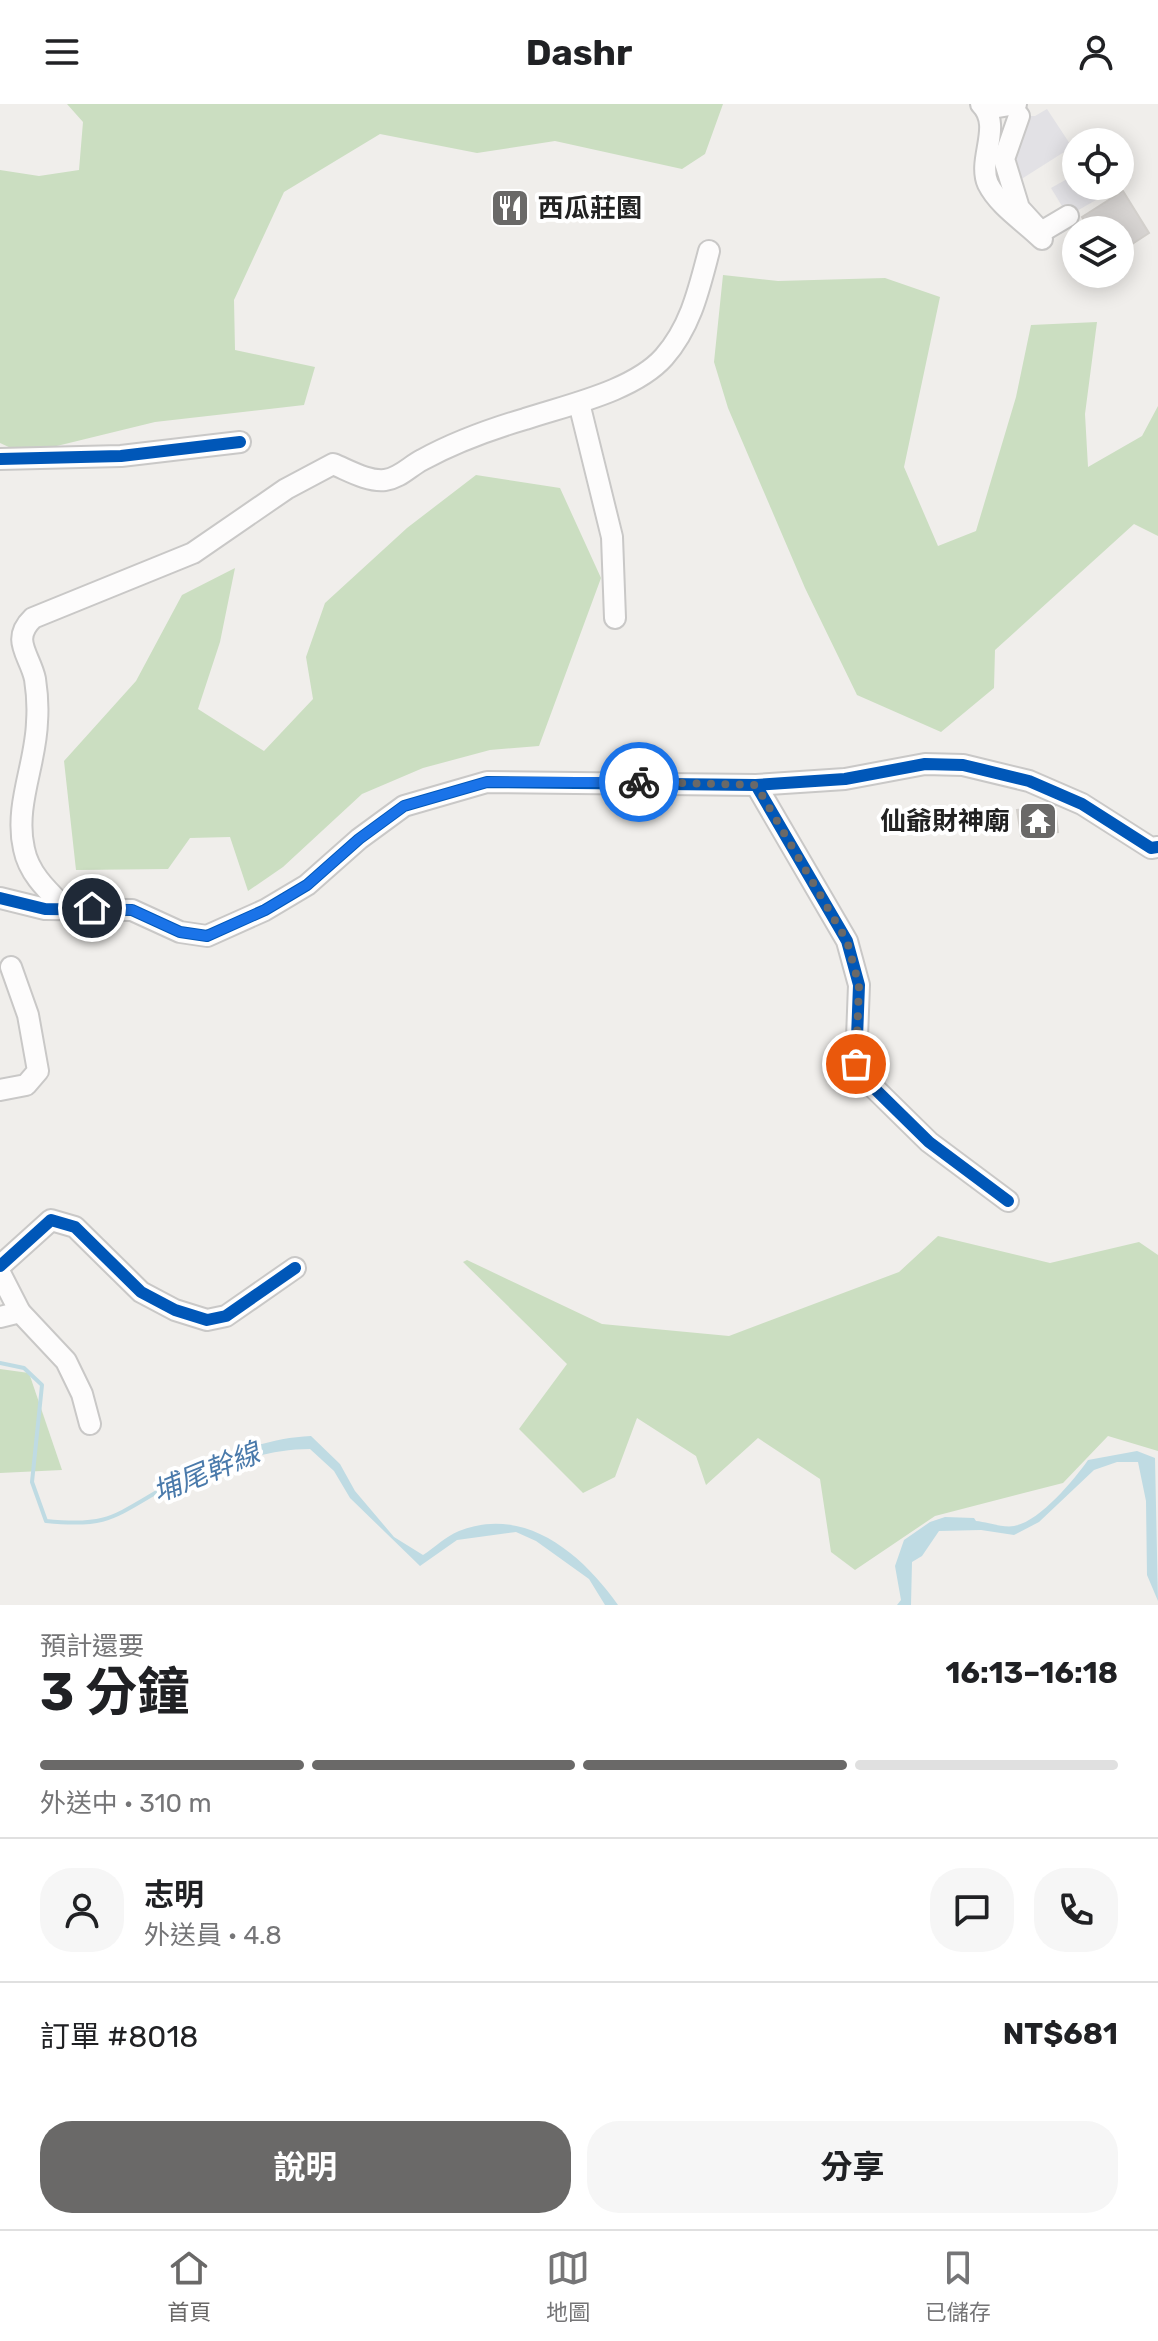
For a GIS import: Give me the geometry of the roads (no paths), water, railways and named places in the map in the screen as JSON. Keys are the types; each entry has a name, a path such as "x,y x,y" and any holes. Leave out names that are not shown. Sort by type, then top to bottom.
{"street":[{"path":"1042,239 996,197 989,185 984,173 991,135 983,106 1017,110 1004,159 1019,208 1041,232 1062,220"},
{"path":"65,908 40,884 28,863 21,833 37,723 35,678 21,643 21,631 26,625 33,618 193,553 286,489 333,464 370,479 385,480 406,472 421,460 522,419 579,403 638,376 662,359 692,311 709,251"},
{"path":"579,403 612,537 615,618"},
{"path":"0,459 121,456 240,442"},
{"path":"0,898 45,909 132,910 180,932 207,936 265,910 307,885 359,839 404,806 447,791 502,781 756,785 845,779 925,764 963,765 1029,781 1082,804 1151,848 1158,847"},
{"path":"756,785 847,941 859,985 856,1064 871,1085 929,1142 1008,1201"},
{"path":"0,1090 26,1085 38,1071 28,1015 11,967"},
{"path":"0,1266 51,1220 75,1227 141,1292 175,1310 207,1320 226,1316 295,1268"},
{"path":"0,1273 10,1315 66,1361 82,1394 90,1424"}],"water":[{"path":"311,1436 340,1464 355,1491 394,1537 423,1555 459,1531 483,1525 507,1524 550,1539 569,1552 604,1586 618,1605 605,1605 589,1579 536,1541 516,1532 457,1540 420,1566 350,1498 334,1471 310,1449 254,1457 166,1491 160,1490 165,1481 236,1452 273,1441"},
{"path":"1137,1451 1155,1458 1158,1601 1147,1575 1146,1501 1138,1462 1117,1462 1094,1470 1039,1522 1014,1535 981,1530 939,1531 922,1556 912,1562 911,1605 897,1605 901,1600 895,1566 904,1540 930,1522 945,1517 974,1518 976,1521 1005,1526 1024,1523 1045,1509 1088,1460"}],"waterway":[{"name":"埔尾幹線","path":"0,1363 24,1368 42,1385 32,1482 46,1521 82,1523 108,1518 162,1489"}],"place":[{"name":"西瓜莊園","path":"510,208"},
{"name":"仙爺財神廟","path":"1038,821"}]}
